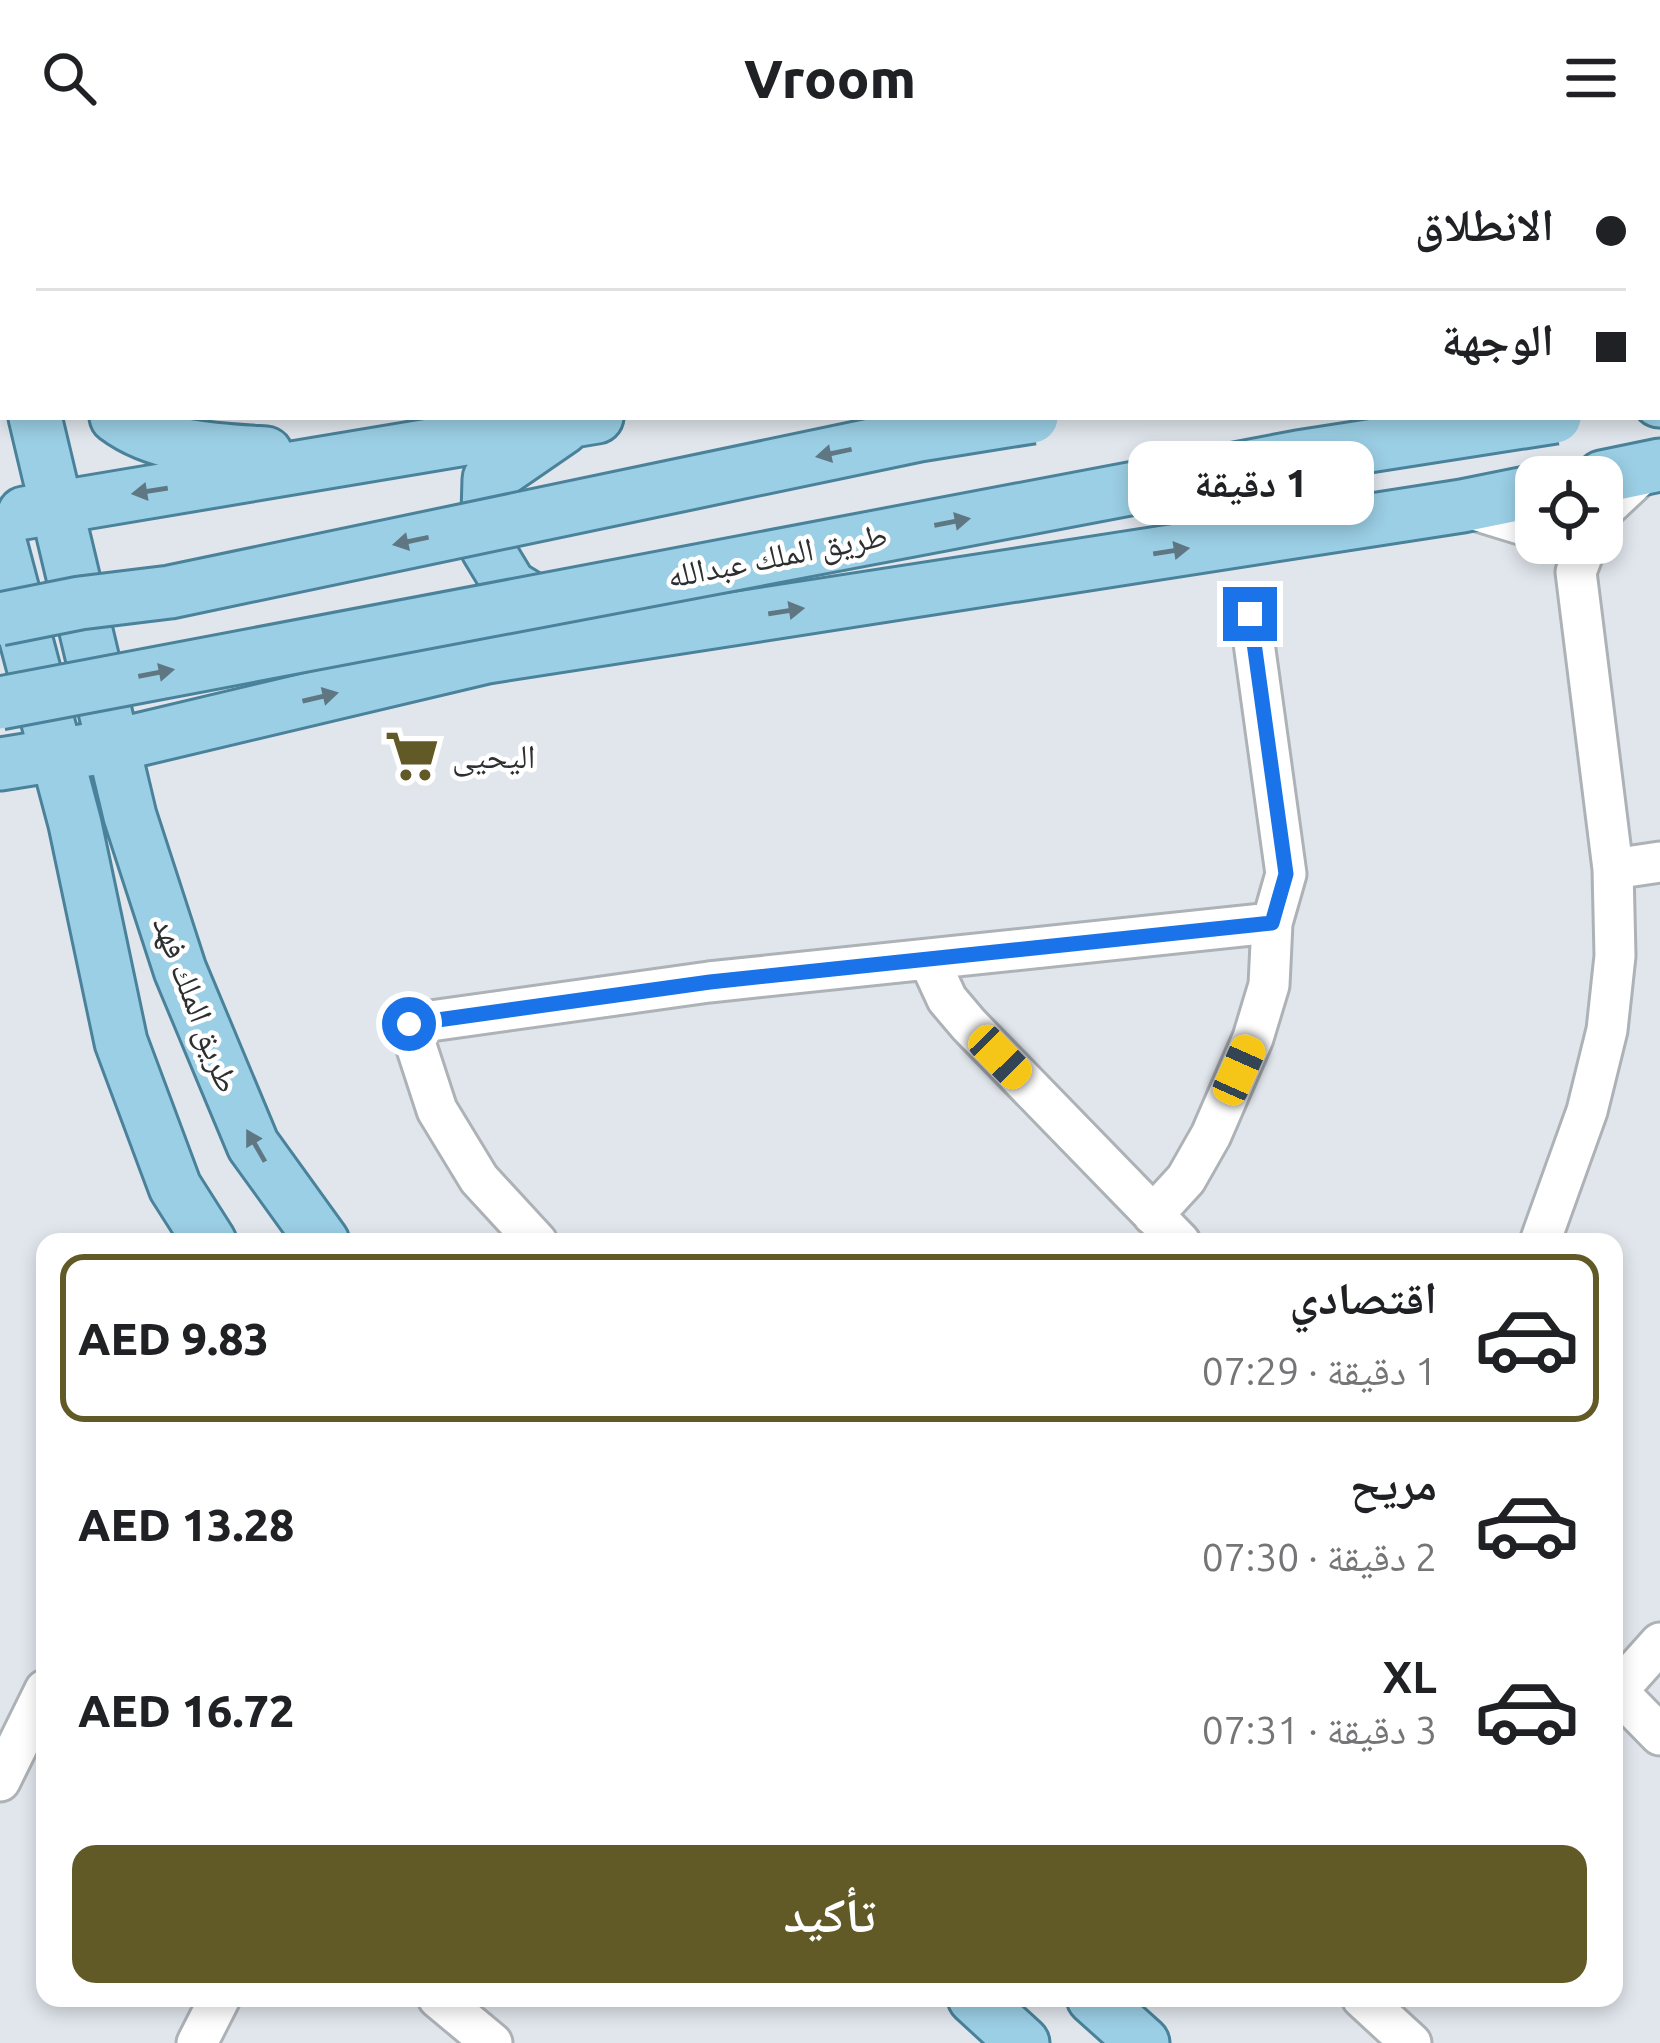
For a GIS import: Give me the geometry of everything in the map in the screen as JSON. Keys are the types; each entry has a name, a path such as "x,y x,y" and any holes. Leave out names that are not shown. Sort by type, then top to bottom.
{"main road":[{"name":"طريق الملك فهد","path":"36,420 130,816 180,970 253,1144 317,1233"},
{"path":"122,420 158,437 204,448 344,459"},
{"path":"0,517 579,420"},
{"path":"583,420 489,479 487,548 510,586 567,620 705,623"},
{"path":"0,619 170,592 919,435 1013,420"},
{"name":"طريق الملك عبدالله","path":"0,703 1275,461 1537,420"},
{"path":"0,764 112,746 488,657 1515,495"},
{"path":"0,542 75,824 121,1042 175,1187 204,1233"},
{"path":"984,2007 1023,2043"},
{"path":"1103,2007 1143,2043"}],"street":[{"path":"1462,506 1515,522"},
{"path":"1543,1233 1587,1111 1607,1030 1615,956 1613,869 1583,564"},
{"path":"929,960 946,999 969,1025 1167,1228 1253,1038 1269,985 1272,923 1286,874 1250,614"},
{"path":"1613,869 1660,862"},
{"path":"529,1233 479,1179 437,1110 409,1024 710,982 1272,923"},
{"path":"1623,1682 1660,1643"},
{"path":"1623,1696 1660,1735"},
{"path":"0,1781 36,1708"},
{"path":"197,2043 215,2007"},
{"path":"449,2007 492,2043"},
{"path":"1372,2007 1411,2043"}],"place":[{"name":"اليحيى","path":"412,756"}],"route":[{"path":"409,1024 710,982 1272,923 1286,874 1250,614"}]}
